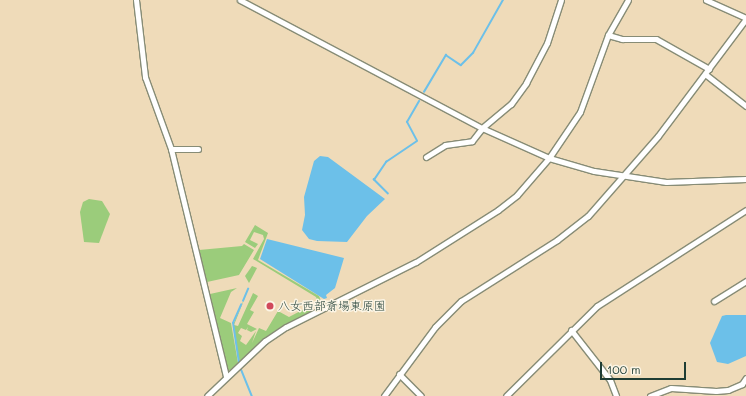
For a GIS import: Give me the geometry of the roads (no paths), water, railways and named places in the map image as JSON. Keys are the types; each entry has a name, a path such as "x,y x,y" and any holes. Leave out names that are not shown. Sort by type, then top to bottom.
{"street":[{"path":"136,0 145,77 171,149 226,376"},
{"path":"240,0 482,128 549,158 594,172 666,182 746,179"},
{"path":"426,157 445,145 472,141 482,128 511,104 526,83 546,43 561,0"},
{"path":"207,396 226,376 286,327 416,262 498,210 517,195 549,158 580,112 608,35 628,0"},
{"path":"384,396 435,327 461,301 557,240 588,216 658,136 746,19 706,0"},
{"path":"608,35 622,39 656,39 664,46 707,71 746,106"},
{"path":"171,149 198,149"},
{"path":"506,396 571,330 597,306 746,210"},
{"path":"714,302 746,281"},
{"path":"571,330 610,380 616,396"},
{"path":"399,374 421,396"},
{"path":"650,396 670,388 716,391 728,390 742,384 746,378"}],"water":[{"path":"320,156 328,157 385,199 367,216 347,242 317,241 309,239 302,230 305,215 304,197 314,161"},
{"path":"267,239 344,258 335,288 326,295 327,298 324,299 260,259"},
{"path":"746,315 746,356 728,364 717,362 710,343 722,316"}],"waterway":[{"path":"424,92 446,55 461,65 473,53 503,0"},
{"path":"388,194 374,180 386,162 417,141 407,122 419,101"},
{"path":"243,301 248,289"},
{"path":"239,363 233,323 241,305"},
{"path":"240,366 252,396"}],"place":[{"name":"八女西部斎場東原園","path":"270,306"}]}
